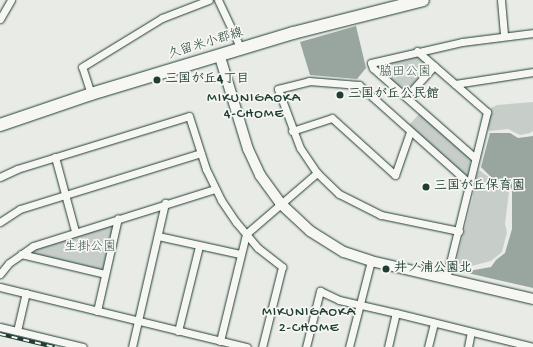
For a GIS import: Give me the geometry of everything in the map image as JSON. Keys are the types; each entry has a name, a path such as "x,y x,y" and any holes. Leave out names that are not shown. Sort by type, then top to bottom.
{"main road":[{"name":"久留米小郡線","path":"5,123 91,94 241,49 386,7 423,0"}],"street":[{"path":"0,18 11,0"},
{"path":"91,94 82,67 162,18 209,0"},
{"path":"218,0 241,49"},
{"path":"501,0 504,36"},
{"path":"475,158 373,68 371,63 417,51 504,36 533,34"},
{"path":"417,51 487,112 446,279"},
{"path":"220,56 248,149 260,174 280,203 310,231 344,252 371,261 533,299"},
{"path":"406,97 434,66"},
{"path":"454,84 533,72"},
{"path":"459,231 381,215 339,194 317,173 300,148 292,131 278,89 309,81 359,85 410,132 470,183"},
{"path":"0,177 54,157 189,116 215,189 246,234 269,258 282,267 262,347"},
{"path":"292,131 332,118 395,175 410,132"},
{"path":"0,130 5,123"},
{"path":"0,222 20,209 201,153"},
{"path":"54,157 75,231"},
{"path":"220,341 246,234 280,203 317,173"},
{"path":"0,274 21,254 33,246 75,231 215,189"},
{"path":"132,347 165,203"},
{"path":"97,311 118,218"},
{"path":"158,236 240,254"},
{"path":"178,330 199,246"},
{"path":"21,254 106,274"},
{"path":"349,347 358,305 371,261"},
{"path":"0,287 138,322 247,347"},
{"path":"306,347 320,290 358,305 396,313 514,345 532,347"},
{"path":"17,331 26,293"},
{"path":"388,347 396,313"},
{"path":"428,347 434,323"},
{"path":"0,327 83,347"},
{"path":"468,347 473,333"},
{"path":"472,347 473,333"}],"green space":[{"name":"脇田公園","path":"418,55 431,66 407,94 377,67 377,63"},
{"path":"533,102 533,131 530,133 520,135 508,129 489,131 487,126 491,108 497,105"},
{"path":"420,113 471,158 468,175 465,175 409,125"},
{"path":"479,170 509,192 505,224 507,232 502,252 491,261 460,269 455,266 473,197 474,181"},
{"name":"生掛公園","path":"112,223 114,225 104,268 101,270 31,253 31,250"}],"shaded area":[{"path":"356,26 366,68 357,79 310,75 300,42"},
{"path":"490,133 510,133 518,138 533,136 533,288 463,272 491,267 496,260 505,253 512,229 512,189 501,180 495,181 481,167"}],"railway":[{"path":"0,334 54,347"}],"place":[{"name":"三国が丘4丁目","path":"157,80"},
{"name":"三国が丘公民館","path":"340,95"},
{"name":"三国が丘保育園","path":"426,187"},
{"name":"井ノ浦公園北","path":"386,269"}],"district":[{"name":"MIKUNIGAOKA 4-CHOME","path":"254,108"},
{"name":"MIKUNIGAOKA 2-CHOME","path":"309,322"}]}
